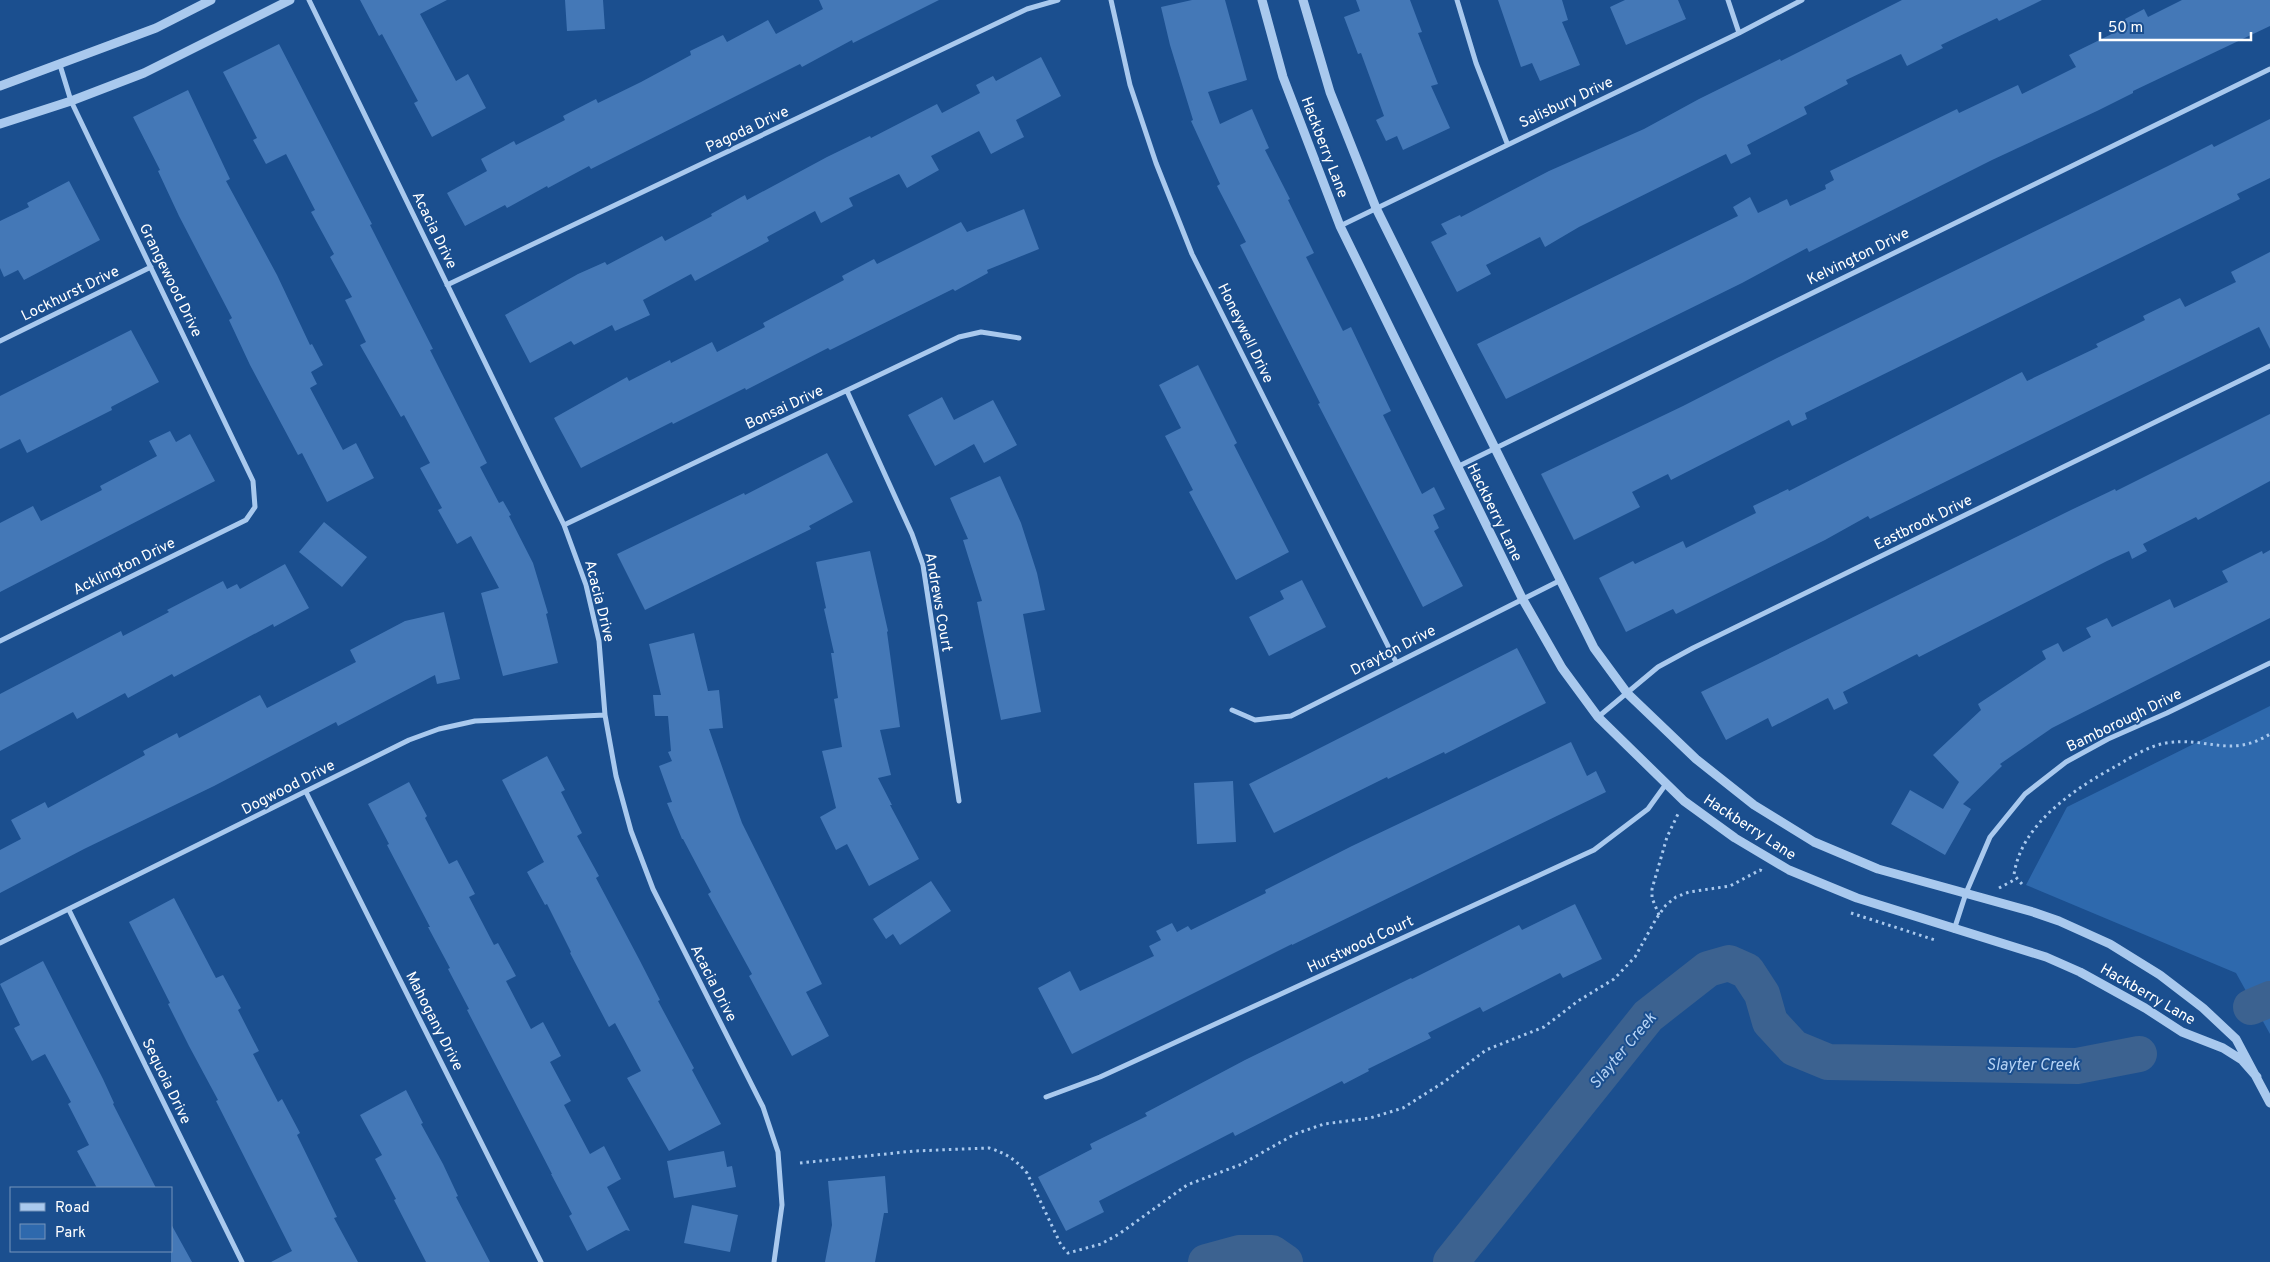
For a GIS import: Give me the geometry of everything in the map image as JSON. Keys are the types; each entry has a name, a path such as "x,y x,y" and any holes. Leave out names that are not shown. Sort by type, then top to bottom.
{"street":[{"path":"0,86 156,28 211,0"},
{"path":"0,124 71,101 144,73 290,0"},
{"name":"Acacia Drive","path":"309,0 564,525 586,585 599,641 605,715 616,776 631,831 653,889 763,1107 778,1152 782,1205 774,1262"},
{"name":"Pagoda Drive","path":"447,284 1027,10 1058,0"},
{"name":"Honeywell Drive","path":"1111,0 1130,85 1156,163 1192,254 1396,662"},
{"name":"Hackberry Lane","path":"1262,0 1283,77 1340,226 1522,598 1562,668 1598,716 1684,800 1735,838 1788,870 1857,898 1954,930 2046,957 2080,972 2145,1008 2182,1032 2223,1048 2242,1060 2257,1077"},
{"name":"Hackberry Lane","path":"1303,0 1330,92 1376,208 1594,648 1627,693 1696,759 1754,805 1814,842 1878,869 2034,912 2110,944 2160,974 2224,1026 2236,1040 2257,1077"},
{"path":"1457,0 1476,63 1507,143"},
{"path":"1728,0 1740,33"},
{"name":"Salisbury Drive","path":"1340,226 1507,143 1740,33 1802,0"},
{"name":"Grangewood Drive","path":"60,65 71,101 253,481 255,507"},
{"name":"Kelvington Drive","path":"1457,467 2270,69"},
{"name":"Lockhurst Drive","path":"0,341 151,266"},
{"name":"Bonsai Drive","path":"564,525 960,337 981,332 1019,338"},
{"name":"Eastbrook Drive","path":"1598,716 1658,667 1693,648 2270,366"},
{"name":"Andrews Court","path":"847,391 912,534 922,565 959,800"},
{"name":"Acklington Drive","path":"0,641 246,520 255,507"},
{"name":"Drayton Drive","path":"1232,710 1255,720 1292,716 1560,580"},
{"name":"Bamborough Drive","path":"1954,930 1966,893 1990,838 2025,794 2066,762 2108,739 2167,713 2270,663"},
{"name":"Dogwood Drive","path":"0,943 409,740 439,728 475,721 605,715"},
{"name":"Hurstwood Court","path":"1046,1097 1100,1077 1594,850 1648,809 1666,784"},
{"name":"Mahogany Drive","path":"306,792 541,1262"},
{"name":"Sequoia Drive","path":"69,910 242,1262"},
{"path":"2257,1077 2270,1103"}],"path":[{"path":"2022,884 2016,879 2015,866 2019,852 2028,838 2059,804 2106,771 2137,754 2164,743 2189,741 2211,745 2241,746 2254,743 2270,734"},
{"path":"1659,915 1652,898 1652,889 1667,837 1678,814"},
{"path":"800,1163 914,1151 990,1148 997,1150 1014,1159 1026,1173 1061,1245 1068,1253 1074,1253 1101,1244 1114,1237 1187,1185 1242,1164 1295,1134 1324,1124 1370,1118 1403,1108 1444,1082 1486,1050 1544,1027 1578,1001 1614,979 1635,957 1659,915 1676,898 1689,892 1730,886 1760,870"},
{"path":"1995,902 1999,888 2016,879"}],"green space":[{"path":"2270,706 2270,1034 2236,973 2026,885 2067,807"}],"building":[{"path":"360,0 447,0 420,14 456,81 468,74 486,108 432,137 414,103 418,101 382,34 379,36"},
{"path":"565,0 603,0 605,29 567,31"},
{"path":"819,0 939,0 853,43 852,40 802,67 800,64 591,169 589,166 507,208 505,205 465,226 447,193 487,171 481,159 514,141 516,145 565,120 563,116 596,99 598,103 641,82 691,55 690,51 723,35 727,42 768,20 776,34 823,9"},
{"path":"1192,0 1225,0 1247,80 1208,92 1220,124 1252,109 1269,148 1265,150 1290,199 1288,200 1314,253 1306,257 1343,331 1351,327 1391,411 1383,415 1422,494 1434,487 1445,509 1433,515 1439,528 1434,531 1463,586 1423,607 1318,404 1320,403 1240,245 1246,242 1217,186 1220,184 1191,121 1193,120 1170,45 1161,7"},
{"path":"1356,0 1410,0 1422,32 1418,33 1438,84 1431,86 1450,128 1403,150 1397,136 1386,141 1376,120 1384,116 1361,53 1358,54 1344,17 1360,11"},
{"path":"1498,0 1562,0 1568,20 1562,22 1580,65 1540,81 1532,63 1521,67"},
{"path":"1625,0 1678,0 1686,19 1626,45 1610,7"},
{"path":"1902,0 2042,0 1999,21 1997,18 1941,45 1943,48 1907,66 1901,54 1846,80 1848,84 1804,107 1807,114 1747,145 1751,154 1731,164 1726,154 1579,227 1545,247 1540,237 1486,265 1491,274 1457,292 1431,242 1447,234 1441,224 1460,215 1461,217 1549,171 1644,129 1699,99 1780,59 1781,61"},
{"path":"2182,0 2270,0 2270,26 1992,160 1809,252 1807,248 1742,283 1506,399 1477,344 1738,216 1733,207 1750,197 1758,213 1787,199 1790,206 1826,189 1825,185 1834,180 1830,171 1957,109 1959,113 2018,85 2022,94 2076,67 2069,55 2128,26 2125,19 2144,9 2148,17"},
{"path":"279,44 372,224 370,225 433,349 430,350 487,463 480,467 499,503 503,501 511,515 509,516 533,563 548,613 546,614 558,663 503,676 481,593 499,588 471,536 457,544 438,510 442,508 420,468 430,463 404,415 401,417 360,345 366,342 345,300 352,297 330,257 334,254 311,212 315,210 286,154 266,164 253,140 257,138 223,72"},
{"path":"1041,57 1061,96 1016,120 1024,137 991,154 979,131 931,156 939,170 907,188 899,174 849,198 853,206 821,223 815,211 767,237 769,241 695,281 691,274 643,300 650,315 615,331 612,325 574,345 571,341 530,363 505,315 578,274 605,262 607,265 662,236 665,241 712,216 711,214 745,195 747,200 827,157 870,136 871,138 937,104 942,113 980,93 976,85 993,76 996,81"},
{"path":"188,90 230,179 226,181 277,275 310,345 312,344 323,365 311,372 317,384 310,388 343,450 356,443 374,478 327,502 302,453 298,455 250,365 229,320 232,318 179,216 158,171 160,170 133,117"},
{"path":"2270,119 2270,178 2237,194 2240,199 1805,413 1807,419 1792,426 1789,420 1671,480 1668,474 1632,492 1640,507 1574,540 1541,474 1683,406 2212,144 2214,147"},
{"path":"69,181 100,240 24,280 18,270 4,277 0,268 0,221 29,207 27,203"},
{"path":"1024,209 1039,249 987,270 988,273 955,291 953,289 830,350 828,348 746,390 745,388 673,424 672,422 581,468 554,418 627,377 629,381 670,360 671,363 712,342 717,352 765,327 763,323 844,280 842,276 874,259 877,264 961,222 967,232"},
{"path":"2270,252 2270,349 2259,327 1870,519 1868,516 1825,540 1676,614 1673,609 1626,632 1599,578 1633,561 1635,564 1683,541 1686,548 1756,513 1753,506 1788,489 1789,491 2022,372 2027,381 2098,347 2096,344 2145,320 2143,316 2180,298 2185,307 2236,282 2231,272"},
{"path":"131,330 159,382 111,407 112,410 27,453 20,439 0,449 0,396"},
{"path":"1198,365 1237,443 1234,445 1289,552 1236,580 1189,492 1193,490 1165,436 1181,428 1159,385"},
{"path":"942,397 954,420 993,400 1017,445 984,463 974,444 935,466 908,415"},
{"path":"2270,414 2270,481 2198,520 2196,517 2143,544 2147,551 2132,559 2129,551 2107,561 1919,657 1917,654 1843,692 1848,703 1834,710 1828,698 1772,727 1768,718 1726,740 1701,692 2071,510 2115,489 2116,491"},
{"path":"170,431 176,442 190,434 215,481 0,592 0,523 33,506 41,521 102,490 100,486 157,456 149,441"},
{"path":"827,453 853,502 809,526 811,529 645,610 617,554 744,493 745,495"},
{"path":"1000,476 1021,523 1037,573 1045,610 1023,614 1041,712 1001,720 977,602 982,601 963,540 968,539 950,498"},
{"path":"324,522 367,557 342,587 299,552"},
{"path":"2270,550 2270,618 2052,728 2000,764 2002,766 1963,804 1971,809 1945,855 1891,824 1910,790 1943,809 1959,782 1933,755 1981,710 1978,704 2046,659 2042,651 2058,643 2063,652 2091,637 2086,628 2107,618 2112,627 2170,599 2174,608 2228,582 2222,571 2262,551 2263,554"},
{"path":"870,551 888,631 900,727 880,730 891,775 878,778 919,859 869,886 847,844 836,850 820,817 836,808 822,751 842,747 834,699 838,698 831,653 834,653 816,562"},
{"path":"285,564 309,608 274,627 273,624 174,677 172,674 128,698 125,693 77,719 73,712 0,751 0,694 121,631 123,636 169,612 167,610 223,581 227,589 237,584 240,589"},
{"path":"1302,580 1326,627 1269,656 1249,617 1284,599 1280,591"},
{"path":"444,612 460,679 437,684 435,675 338,726 336,722 214,786 84,849 0,893 0,850 21,839 11,820 45,802 48,808 145,755 143,751 177,733 179,738 260,695 267,708 356,662 350,650 405,621"},
{"path":"694,633 708,691 719,690 723,728 709,729 742,823 822,984 806,992 829,1036 792,1056 749,976 752,974 708,894 711,892 682,839 667,803 672,802 659,766 672,761 668,752 671,751 668,716 655,716 653,695 661,695 649,644"},
{"path":"1517,648 1546,703 1445,754 1444,752 1388,779 1387,777 1274,833 1249,784"},
{"path":"1571,742 1587,776 1596,771 1606,792 1292,944 1072,1054 1038,988 1070,971 1080,991 1154,956 1149,946 1161,940 1156,931 1172,923 1177,932 1188,926 1191,930 1266,893 1265,890 1352,846"},
{"path":"547,756 565,790 561,792 582,833 577,836 599,876 596,878 660,1000 658,1001 721,1124 669,1151 627,1078 641,1071 615,1023 609,1027 570,953 547,904 545,905 527,872 544,862 502,780"},
{"path":"1233,781 1236,842 1197,844 1194,783"},
{"path":"409,782 449,864 457,860 475,894 469,897 494,945 498,943 516,976 506,981 531,1029 543,1022 561,1056 550,1062 571,1101 564,1105 590,1154 604,1146 621,1179 607,1187 630,1231 626,1230 587,1251 569,1216 572,1214 467,1010 469,1009 448,969 450,968 368,804"},
{"path":"931,881 951,911 900,945 893,934 886,939 873,919"},
{"path":"174,898 216,978 223,975 241,1008 238,1010 259,1051 253,1054 278,1102 282,1099 300,1133 297,1135 337,1217 334,1218 358,1262 271,1262 292,1251 216,1101 218,1100 168,1004 170,1003 129,922"},
{"path":"1575,904 1602,959 1563,978 1560,973 1483,1012 1480,1007 1428,1033 1431,1038 1368,1069 1369,1071 1344,1084 1342,1081 1235,1136 1233,1132 1099,1201 1104,1212 1066,1231 1038,1177 1092,1149 1090,1144 1147,1116 1145,1113 1245,1060 1519,925 1522,930"},
{"path":"43,961 155,1187 96,1187 77,1151 89,1145 68,1104 71,1102 45,1054 32,1061 14,1028 20,1025 0,984"},
{"path":"406,1090 423,1123 421,1124 458,1196 456,1197 490,1262 426,1262 394,1200 396,1199 375,1159 382,1155 360,1115"},
{"path":"724,1151 727,1167 732,1166 736,1187 674,1198 667,1161"},
{"path":"885,1176 888,1213 884,1213 875,1262 825,1262 832,1225 828,1181"},
{"path":"692,1205 738,1215 730,1252 684,1243"},
{"path":"172,1226 192,1262 171,1262 172,1252"}],"waterway":[{"name":"Slayter Creek","path":"1451,1262 1648,1016 1708,969 1729,963 1747,971 1762,994 1770,1022 1794,1048 1828,1062 2077,1066 2139,1054"},
{"name":"Slayter Creek","path":"2251,1007 2270,999"},
{"name":"Slayter Creek","path":"1206,1262 1239,1253 1272,1253 1285,1262"}]}
